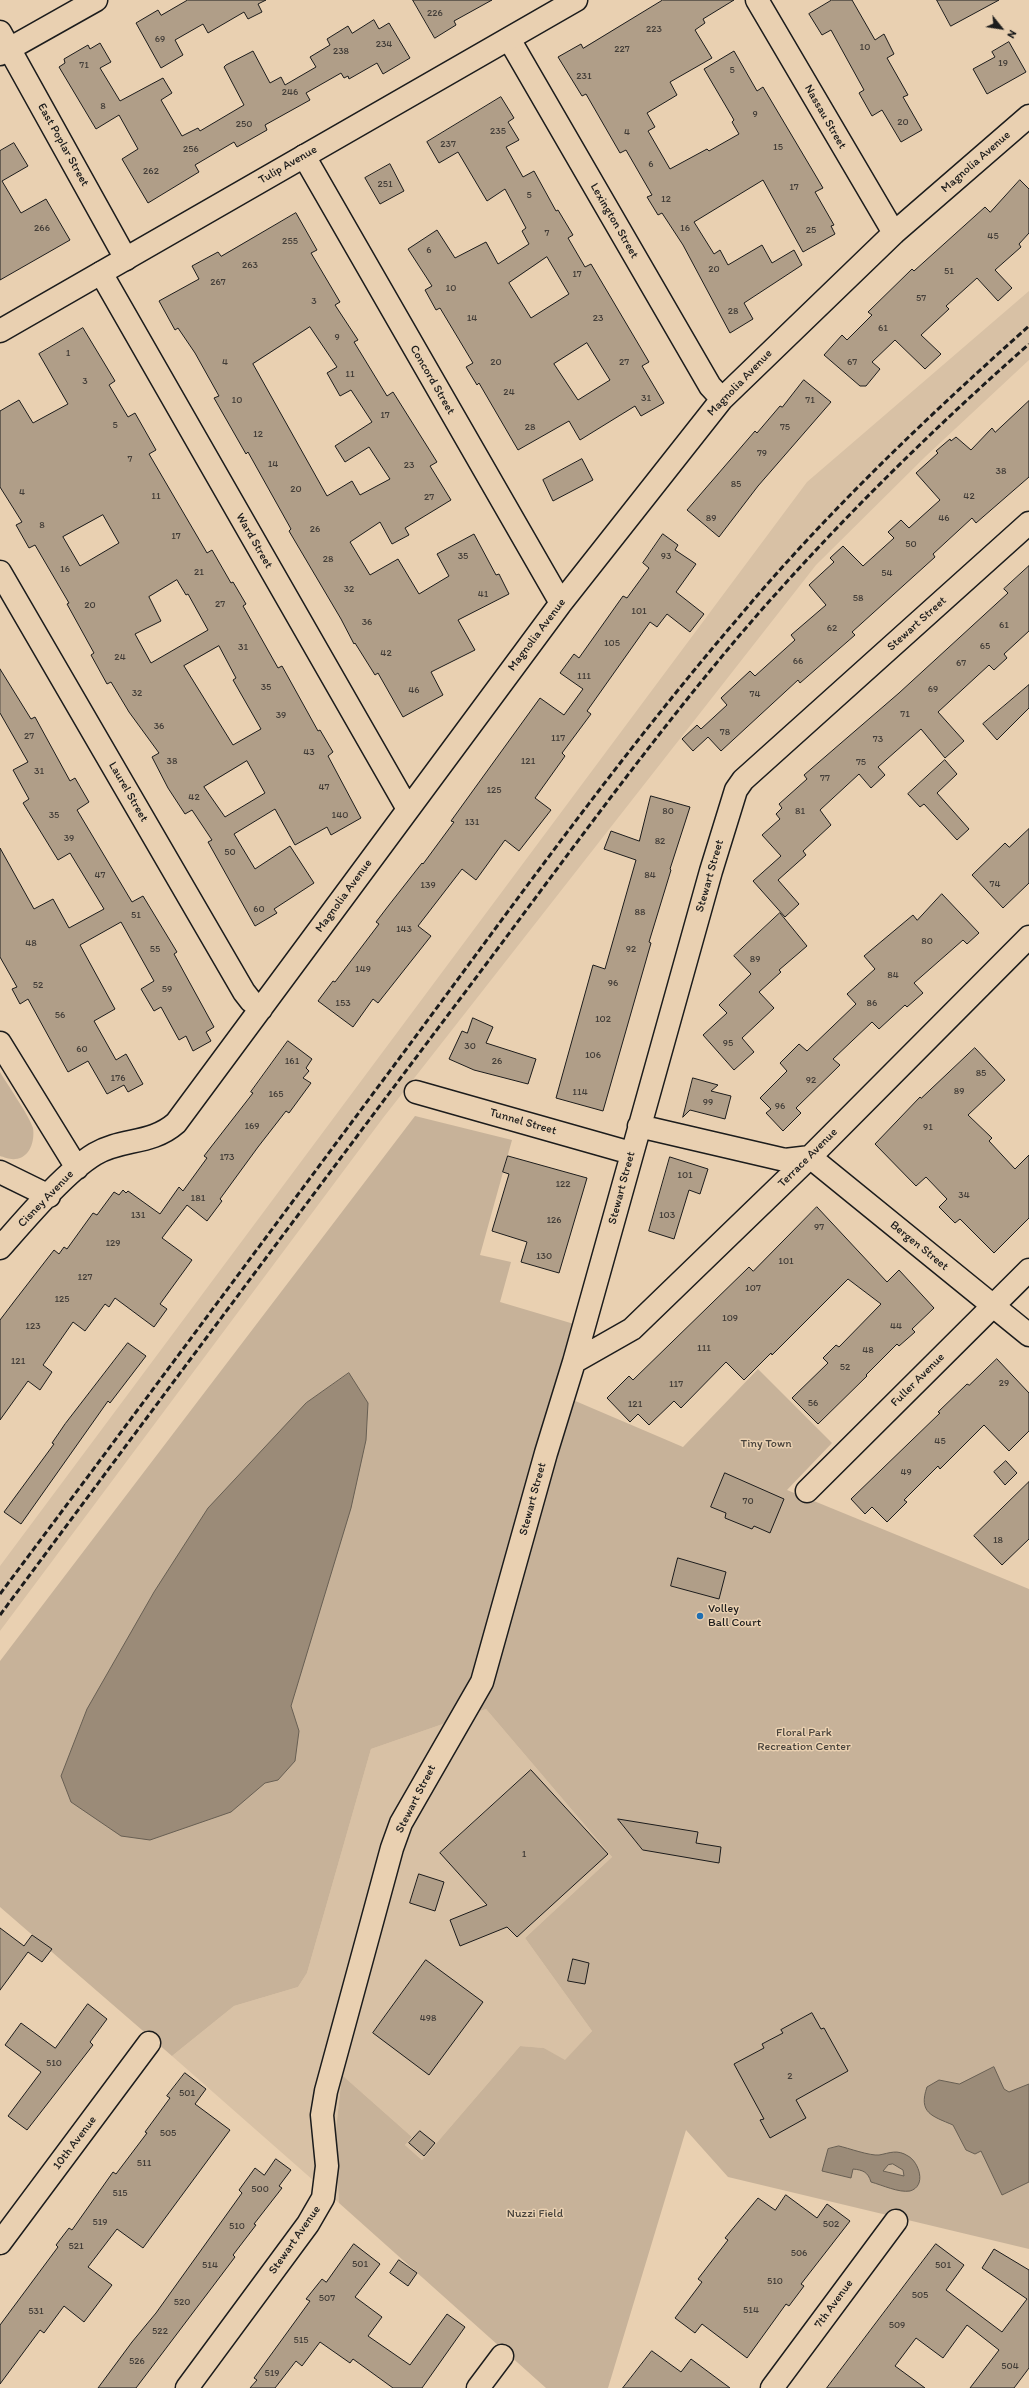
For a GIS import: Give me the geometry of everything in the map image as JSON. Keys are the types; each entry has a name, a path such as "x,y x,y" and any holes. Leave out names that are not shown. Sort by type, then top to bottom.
{"street":[{"path":"3,45 96,0"},
{"name":"Tulip Avenue","path":"0,331 576,0"},
{"name":"Nassau Street","path":"757,0 894,233"},
{"name":"Lexington Street","path":"509,39 710,386 722,399"},
{"name":"East Poplar Street","path":"3,45 126,259"},
{"name":"Magnolia Avenue","path":"77,1168 101,1151 155,1137 169,1129 181,1116 561,603 722,399 894,233 1029,116"},
{"name":"Concord Street","path":"304,156 561,603"},
{"name":"Ward Street","path":"101,273 408,809"},
{"name":"Stewart Street","path":"364,1952 392,1848 401,1823 482,1682 546,1453 574,1362 631,1153 711,871 739,785 1029,523"},
{"name":"Laurel Street","path":"0,572 244,992 251,1002 261,1009"},
{"name":"Terrace Avenue","path":"574,1362 632,1329 1026,946"},
{"path":"0,1043 77,1168"},
{"name":"Tunnel Street","path":"416,1092 631,1153"},
{"path":"639,1126 785,1160 810,1157"},
{"name":"Bergen Street","path":"810,1157 1029,1335"},
{"name":"Cisney Avenue","path":"0,1248 77,1168"},
{"path":"0,1172 49,1196"},
{"name":"Fuller Avenue","path":"807,1491 1029,1270"},
{"name":"Stewart Avenue","path":"187,2388 308,2224 323,2198 328,2166 322,2115 326,2091 364,1952"},
{"name":"10th Avenue","path":"0,2243 149,2043"},
{"name":"7th Avenue","path":"772,2388 896,2220"},
{"path":"478,2388 502,2356"}],"shaded area":[{"path":"1029,291 1029,360 926,456 816,565 383,1118 0,1631 0,1566 807,482"},
{"path":"349,1373 368,1403 366,1440 351,1508 291,1706 299,1731 295,1761 278,1780 265,1783 231,1812 150,1840 121,1836 71,1802 61,1776 87,1709 154,1592 208,1508 306,1403"},
{"path":"486,1709 612,1857 525,1938 592,2031 565,2061 544,2048 520,2046 422,2160 405,2145 412,2137 342,2075 335,2138 339,2203 172,2056 234,2006 298,1987 307,1973 371,1749"},
{"path":"994,2067 1004,2089 1009,2092 1029,2084 1029,2182 1002,2195 981,2151 975,2154 966,2150 953,2125 933,2116 926,2108 924,2103 927,2087 939,2080 959,2084"},
{"path":"839,2146 875,2155 894,2152 904,2154 915,2163 920,2174 920,2179 915,2188 910,2191 901,2191 871,2182 867,2174 860,2170 853,2169 851,2178 822,2171 828,2149","holes":["893,2164 903,2170 904,2176 883,2171 888,2165"]}],"green space":[{"path":"0,1072 33,1128 33,1138 30,1148 24,1156 20,1158 10,1159 0,1156"},
{"path":"415,1116 512,1140 480,1255 511,1262 500,1302 574,1324 563,1360 573,1400 683,1447 758,1369 832,1443 787,1490 1029,1589 1029,2249 728,2177 686,2130 608,2388 546,2388 339,2203 335,2138 342,2075 412,2137 405,2145 422,2160 520,2046 544,2048 565,2060 592,2031 525,1938 612,1857 486,1709 371,1749 307,1973 298,1987 234,2006 172,2056 0,1907 0,1661"}],"building":[{"path":"188,0 266,0 258,4 262,12 248,19 244,12 208,33 203,24 175,40 183,55 161,68 136,23 158,10 161,15"},
{"path":"413,0 492,0 454,21 456,25 435,38"},
{"path":"663,0 734,0 703,19 705,23 695,30 712,58 670,82 677,95 647,113 655,127 648,131 670,169 707,149 709,151 739,134 732,122 734,120 704,69 734,51 757,91 763,87 823,188 815,192 834,225 831,226 835,234 803,252 763,180 694,222 714,254 720,250 728,265 762,245 772,263 794,250 802,265 744,303 753,319 730,333 683,245 662,213 658,215 647,197 652,195 626,150 620,153 586,94 582,96 558,57 581,44 583,48"},
{"path":"832,0 852,0 875,40 884,34 894,54 887,58 908,95 903,97 922,130 901,142 882,110 872,116 859,93 864,90 831,30 822,35 809,14"},
{"path":"937,0 999,0 951,26"},
{"path":"374,20 379,29 389,23 410,58 383,74 377,63 349,79 348,76 344,78 341,73 306,93 310,100 265,125 267,130 237,147 234,142 195,165 199,172 148,203 122,159 138,149 119,115 96,129 59,67 65,63 64,59 88,45 90,49 100,43 111,62 100,68 120,101 163,78 172,93 161,100 182,136 198,128 200,131 244,105 224,67 226,65 253,51 270,83 281,77 285,85 316,67 310,57 330,45 327,39 348,26 352,33"},
{"path":"1009,42 1026,72 987,94 973,69 995,57 992,52"},
{"path":"501,97 514,118 508,122 519,140 506,147 523,177 534,171 556,211 558,210 573,235 568,238 585,267 591,264 649,362 642,366 664,403 641,416 635,406 580,440 569,421 518,450 479,383 477,385 466,367 473,363 440,308 436,310 425,290 432,286 408,249 437,230 455,258 486,242 498,264 529,244 522,231 526,228 505,189 487,201 458,152 439,163 427,142","holes":["547,257 569,294 531,318 509,283","587,343 610,380 578,400 554,364"]},
{"path":"14,143 28,166 2,181 21,213 46,199 70,240 0,280 0,151"},
{"path":"390,164 404,191 380,204 365,178"},
{"path":"1020,180 1029,189 1029,233 1019,244 1021,247 995,270 1012,288 998,301 977,278 946,306 949,309 921,335 941,354 925,369 895,340 872,362 880,369 866,386 860,386 824,355 842,335 847,340 872,315 868,312 912,269 914,271 985,207 990,212"},
{"path":"296,213 317,250 311,253 340,302 335,305 358,340 354,342 387,396 393,392 437,462 430,466 451,500 405,528 409,535 392,544 380,522 350,542 370,575 398,559 419,594 449,576 437,554 474,534 496,575 499,574 509,594 458,620 475,650 431,672 443,695 403,717 378,673 375,675 355,643 354,644 289,531 291,529 248,452 246,454 214,398 219,396 195,353 178,328 175,330 159,301 199,279 192,266 218,252 221,256","holes":["310,327 337,367 327,373 340,396 351,390 372,422 335,446 345,462 369,447 390,479 360,495 352,481 327,496 253,364"]},
{"path":"83,328 115,381 109,385 128,417 135,413 156,450 149,454 207,553 212,550 231,583 233,582 246,604 243,606 278,668 282,666 318,731 320,730 333,752 328,756 361,818 331,835 327,827 295,845 275,809 234,834 255,869 290,846 314,883 274,909 277,913 255,926 208,842 212,840 192,810 185,814 168,788 152,757 159,753 129,712 111,682 107,684 91,655 94,653 67,604 69,603 35,545 29,548 16,525 22,522 0,487 0,411 19,400 33,423 68,404 39,354","holes":["103,515 119,543 80,566 63,537","177,580 186,595 188,594 208,630 151,663 135,634 161,621 149,597","219,646 236,678 233,680 261,729 233,745 184,666","247,761 265,793 225,817 204,787"]},
{"path":"804,380 831,402 758,486 719,537 687,510 755,431 757,433 780,406 782,407"},
{"path":"1029,401 1029,477 976,523 972,518 933,554 935,557 852,632 855,635 800,683 798,680 721,751 708,737 693,751 682,739 697,725 701,729 727,705 721,698 750,671 755,676 795,640 791,635 826,605 809,585 834,562 830,558 843,546 863,566 894,538 888,532 901,520 909,528 940,500 916,473 938,453 936,451 950,439 951,441 956,437 971,450 992,428 995,432"},
{"path":"582,459 593,480 553,501 543,480"},
{"path":"663,534 678,545 675,550 696,564 676,592 704,614 690,632 667,614 657,627 650,622 587,711 591,714 562,753 565,756 535,798 551,810 519,851 505,840 476,880 462,869 418,926 431,936 378,1003 373,999 353,1027 318,1001 333,981 335,982 379,924 376,922 422,863 423,864 454,822 451,821 540,698 564,715 583,689 560,673 574,654 579,658 623,596 627,598 649,568 643,563"},
{"path":"1029,566 1029,631 1004,654 1007,658 994,670 989,665 938,712 964,741 945,758 921,729 878,767 885,775 871,788 859,774 820,810 831,825 803,851 806,855 778,880 799,904 785,917 753,881 781,856 762,835 780,819 776,814 782,808 779,804 807,779 804,775 899,693 1008,593 1004,589"},
{"path":"0,669 31,719 35,717 70,781 75,778 89,802 77,810 132,902 143,896 177,952 174,954 214,1027 206,1032 211,1041 193,1051 186,1036 179,1040 161,1007 154,1011 141,989 154,981 121,922 80,945 115,1009 94,1021 116,1060 126,1054 143,1084 128,1092 124,1085 107,1094 88,1061 68,1072 28,999 20,1004 12,989 17,987 0,957 0,848 34,909 53,899 69,928 104,909 70,853 58,860 23,803 29,799 13,770 28,762 0,713"},
{"path":"1029,685 1029,708 997,740 983,724"},
{"path":"945,760 957,774 937,793 969,829 957,840 924,804 920,807 908,794"},
{"path":"651,796 690,807 649,942 651,943 603,1111 556,1098 593,965 605,969 636,860 604,849 611,831 639,841"},
{"path":"1029,829 1029,883 1003,908 972,875 1005,843 1009,847"},
{"path":"942,894 979,933 967,944 963,940 914,983 923,993 907,1007 905,1005 879,1029 872,1022 833,1059 840,1065 796,1108 801,1113 783,1131 766,1113 771,1109 760,1098 787,1071 780,1063 799,1044 807,1051 856,1004 847,994 875,969 864,956 913,915 917,920"},
{"path":"780,913 807,946 779,970 781,972 759,992 774,1008 742,1038 754,1052 734,1070 703,1035 727,1013 719,1005 751,974 734,956"},
{"path":"473,1018 493,1027 486,1043 536,1059 528,1084 474,1070 449,1059 462,1031 467,1033"},
{"path":"288,1041 312,1059 306,1068 309,1071 303,1078 311,1083 289,1113 286,1111 258,1147 220,1199 222,1201 207,1221 187,1205 162,1238 192,1260 160,1304 167,1309 154,1327 115,1298 109,1307 105,1304 85,1331 73,1322 43,1365 52,1372 40,1390 28,1381 0,1420 0,1320 54,1250 59,1254 64,1247 67,1249 93,1213 97,1215 114,1192 119,1195 123,1190 126,1193 128,1191 160,1214 179,1187 183,1191 207,1158 204,1156 253,1093 251,1092"},
{"path":"975,1048 1005,1080 968,1115 992,1138 989,1141 1015,1169 1029,1155 1029,1218 994,1253 960,1219 955,1223 939,1207 947,1199 926,1177 916,1186 875,1144 920,1097 921,1098"},
{"path":"693,1078 718,1085 711,1091 731,1096 725,1119 690,1110 683,1117"},
{"path":"508,1156 587,1178 559,1273 521,1262 527,1242 492,1231 509,1174 503,1172"},
{"path":"670,1157 708,1169 700,1194 689,1190 674,1239 649,1231"},
{"path":"817,1207 887,1282 899,1270 934,1308 912,1329 915,1332 899,1346 897,1344 818,1424 792,1398 828,1363 823,1358 836,1345 839,1347 881,1304 848,1279 772,1355 771,1353 744,1380 726,1362 681,1408 674,1401 649,1425 638,1414 630,1422 607,1398 629,1376 633,1380 749,1267 753,1271"},
{"path":"128,1343 146,1356 110,1403 108,1401 21,1524 4,1512 54,1444 52,1443 65,1424"},
{"path":"997,1359 1029,1393 1029,1431 1009,1451 984,1425 940,1469 938,1466 904,1500 907,1502 887,1522 872,1507 865,1514 851,1499 940,1413 938,1412 967,1384 969,1385"},
{"path":"1006,1461 1017,1473 1005,1485 994,1472"},
{"path":"725,1473 784,1499 770,1533 754,1526 752,1529 725,1518 726,1513 711,1507"},
{"path":"1029,1482 1029,1539 1002,1565 974,1536"},
{"path":"678,1558 726,1572 719,1599 671,1586"},
{"path":"531,1770 608,1854 517,1937 507,1927 460,1946 450,1920 487,1905 440,1853"},
{"path":"618,1819 698,1832 696,1843 721,1847 719,1863 643,1850"},
{"path":"419,1874 444,1882 435,1911 410,1903"},
{"path":"0,1928 24,1946 32,1935 52,1949 42,1962 28,1952 0,1990"},
{"path":"573,1959 589,1963 585,1984 568,1981"},
{"path":"426,1960 483,2002 429,2075 373,2033"},
{"path":"88,2004 107,2019 90,2042 93,2045 27,2130 8,2116 41,2072 5,2045 21,2023 55,2048"},
{"path":"812,2013 821,2029 824,2028 848,2071 796,2100 806,2118 770,2138 760,2120 764,2119 734,2064 764,2048 762,2044 783,2033 781,2030"},
{"path":"185,2073 206,2089 195,2104 230,2130 143,2248 117,2229 88,2267 112,2285 84,2322 64,2306 44,2333 40,2330 0,2384 0,2325 58,2247 56,2245 69,2228 72,2230 113,2172 116,2174 147,2133 145,2132 170,2098 167,2096"},
{"path":"420,2131 435,2143 424,2156 409,2143"},
{"path":"276,2159 291,2170 279,2186 282,2188 254,2224 256,2225 233,2255 235,2257 136,2388 98,2388 132,2342 156,2313 242,2193 239,2190 255,2168 264,2175"},
{"path":"786,2195 817,2218 827,2204 850,2221 801,2284 804,2286 789,2306 786,2304 747,2358 702,2324 695,2333 675,2318 702,2282 698,2279 728,2240 725,2238 758,2198 775,2210"},
{"path":"354,2244 380,2264 355,2297 382,2317 368,2336 410,2365 447,2314 465,2327 422,2388 393,2388 353,2359 350,2363 320,2342 302,2366 296,2361 275,2388 250,2388 257,2380 254,2378 310,2301 306,2299 322,2279 326,2282"},
{"path":"936,2244 964,2265 946,2290 1002,2332 1027,2299 982,2268 994,2249 1029,2270 1029,2368 1014,2388 970,2388 999,2350 967,2325 943,2358 916,2338 895,2366 925,2388 827,2388"},
{"path":"399,2260 417,2273 408,2286 390,2273"},
{"path":"652,2351 681,2372 691,2359 730,2388 623,2388"}],"railway":[{"path":"0,1594 532,879 613,772 696,668 807,540 879,466 953,395 1029,326"},
{"path":"0,1615 599,813 703,679 807,559 879,485 953,413 1029,344"}],"place":[{"name":"Volley Ball Court","path":"700,1616"}],"park label":[{"name":"Tiny Town","path":"766,1444"},
{"name":"Floral Park Recreation Center","path":"804,1740"},
{"name":"Nuzzi Field","path":"535,2214"}]}
